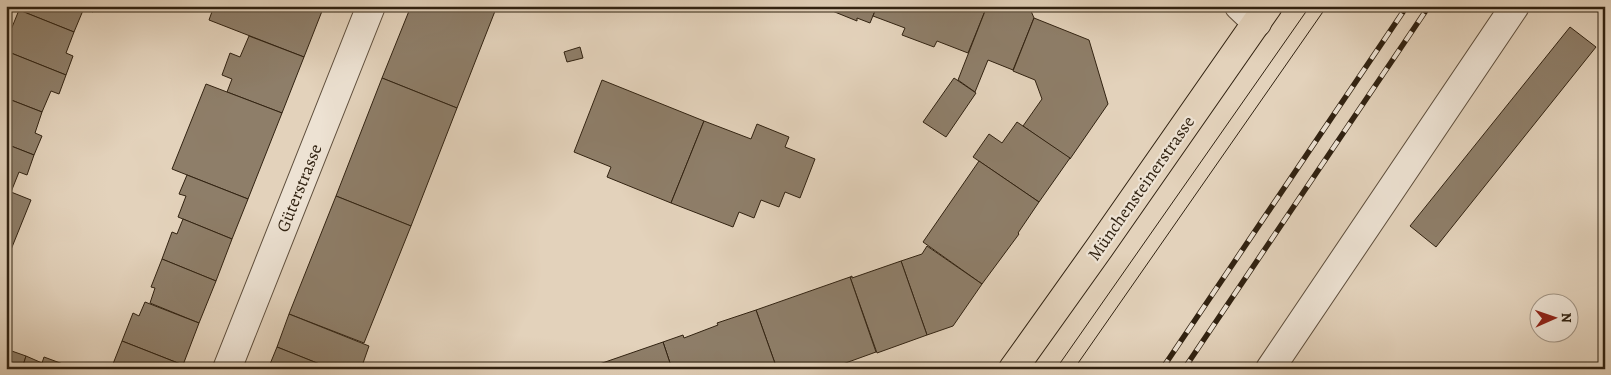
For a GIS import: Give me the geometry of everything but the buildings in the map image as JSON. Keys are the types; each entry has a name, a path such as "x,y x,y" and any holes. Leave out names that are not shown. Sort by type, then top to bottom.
{"main road":[{"name":"Münchensteinerstrasse","path":"1012,369 1100,247 1255,12"}],"street":[{"name":"Güterstrasse","path":"227,369 371,6"},
{"path":"1270,369 1515,6"}],"tram line":[{"path":"1056,369 1310,6"},
{"path":"1074,369 1327,6"}],"railway":[{"path":"1162,369 1407,6"},
{"path":"1184,369 1429,6"}]}
